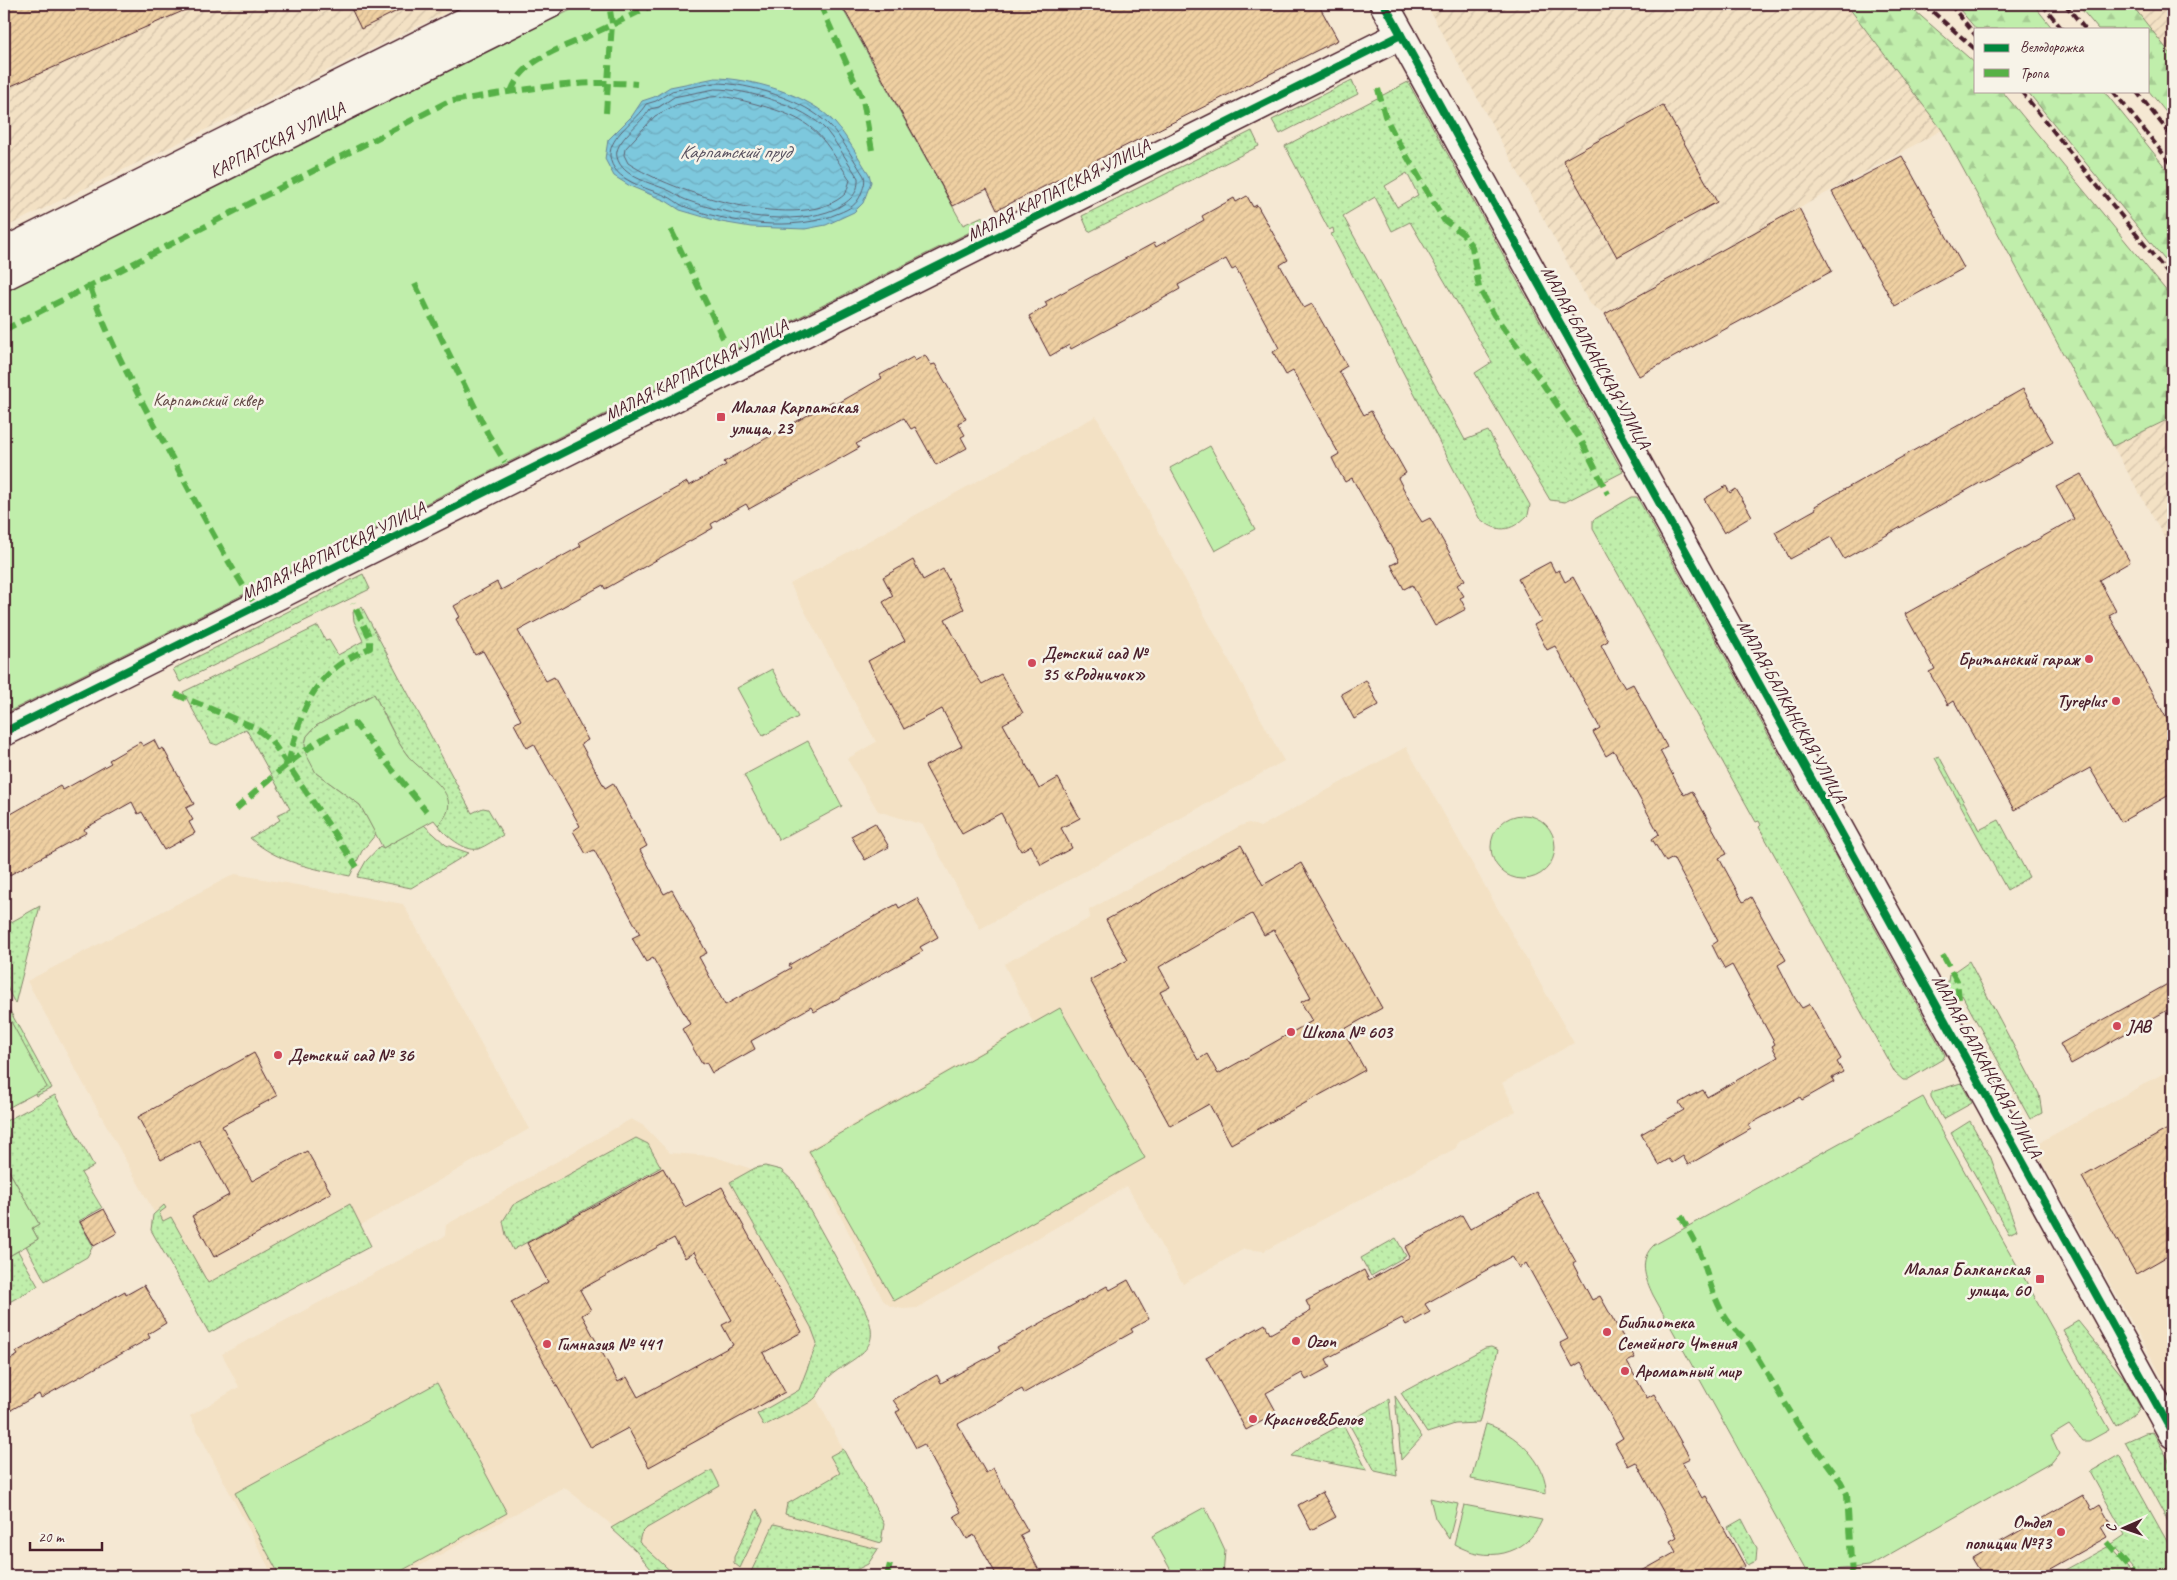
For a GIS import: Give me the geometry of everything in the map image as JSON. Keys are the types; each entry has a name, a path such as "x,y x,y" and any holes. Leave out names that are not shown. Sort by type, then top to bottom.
{"street":[{"name":"КАРПАТСКАЯ УЛИЦА","path":"4,252 501,4"},
{"name":"КАРПАТСКАЯ УЛИЦА","path":"4,276 550,4"},
{"name":"МАЛАЯ БАЛКАНСКАЯ УЛИЦА","path":"1384,4 2173,1434"},
{"name":"МАЛАЯ КАРПАТСКАЯ УЛИЦА","path":"4,732 1401,35"}],"shaded area":[{"path":"4,4 463,4 4,228"},
{"path":"1426,4 1846,4 1942,130 1605,314 1590,304"},
{"path":"2131,4 2173,4 2173,57"},
{"name":"Детский сад № 35 «Родничок»","path":"1096,416 1284,761 980,929 923,825 878,811 847,759 876,742 790,584"},
{"path":"2173,417 2173,553 2113,446"},
{"name":"Школа № 603","path":"1406,747 1574,1043 1502,1083 1516,1111 1458,1142 1456,1148 1264,1251 1244,1249 1183,1284 1127,1186 917,1308 903,1309 890,1306 883,1300 807,1150 1033,1022 1004,964 1090,918 1089,910 1240,826 1249,823 1260,827"},
{"name":"Детский сад № 36","path":"235,874 403,904 529,1129 209,1312 27,981"},
{"path":"2173,1068 2173,1396 2033,1146"},
{"name":"Гимназия № 441","path":"631,1119 644,1126 670,1153 712,1156 794,1183 862,1310 813,1392 884,1526 871,1558 838,1576 659,1576 636,1549 607,1521 564,1487 401,1576 273,1576 190,1416 239,1387 222,1354 445,1236 446,1225"}],"green space":[{"name":"Карпатский сквер","path":"583,4 840,4 963,225 983,216 984,225 4,714 4,289"},
{"path":"1846,4 1907,4 1974,62 1974,92 2003,92 2173,299 2173,417 2113,446 1942,130"},
{"path":"1955,4 2033,4 2052,28 1975,28"},
{"path":"2077,4 2131,4 2173,57 2173,121 2150,92 2150,28 2097,28"},
{"path":"1352,80 1358,94 1280,134 1272,120"},
{"path":"1408,82 1623,472 1565,502 1550,500 1475,373 1492,362 1410,222 1392,231 1375,197 1343,216 1465,440 1488,431 1530,505 1528,515 1509,528 1504,529 1492,526 1479,518 1331,234 1334,233 1333,228 1329,230 1285,146","holes":["1407,173 1418,195 1397,207 1385,186"]},
{"path":"2028,92 2105,92 2173,177 2173,270"},
{"path":"1252,131 1259,146 1089,232 1082,216"},
{"path":"1210,446 1255,529 1215,551 1170,468"},
{"path":"1632,497 1637,497 1945,1055 1943,1059 1907,1080 1903,1080 1895,1073 1759,827 1761,825 1759,821 1756,822 1593,529 1593,520"},
{"path":"363,574 370,589 180,682 173,669"},
{"path":"362,607 472,813 483,808 488,809 503,835 481,848 473,849 456,842 441,829 438,825 448,810 446,799 438,784 408,756 374,694 316,726 307,736 305,744 316,773 360,805 376,834 362,851 350,876 297,864 273,854 250,838 280,820 277,815 290,809 246,729 217,745 211,743 183,692 318,626 326,641 329,640 338,655 363,641 354,621 353,612"},
{"path":"772,669 798,717 763,736 737,688"},
{"path":"374,694 403,750 441,787 449,805 446,814 438,825 434,820 383,848 360,805 316,773 306,754 305,744 307,736 316,726"},
{"path":"808,741 842,806 779,840 744,775"},
{"path":"1939,756 1979,830 1999,820 2029,877 2007,890 1935,758"},
{"path":"1523,815 1541,821 1549,829 1555,847 1549,865 1541,873 1523,879 1505,873 1497,865 1491,847 1497,829 1505,821"},
{"path":"424,825 446,845 469,853 411,888 357,877 366,861 380,846 383,848"},
{"path":"40,906 15,1004 4,981 4,948 8,946 4,938 4,926"},
{"path":"1969,961 2039,1094 2042,1113 2030,1119 1962,995 1953,999 1947,988 1949,975"},
{"path":"4,1000 52,1088 36,1096 35,1094 46,1087 9,1019 4,1021"},
{"path":"1060,1008 1145,1158 894,1301 809,1151"},
{"path":"9,1018 47,1087 4,1110 4,1021"},
{"path":"1961,1083 1972,1103 1943,1119 1931,1097 1931,1092"},
{"path":"55,1095 94,1166 81,1173 102,1208 79,1221 93,1246 87,1257 45,1281 26,1246 38,1239 32,1228 39,1224 4,1162 4,1140 9,1137 4,1122"},
{"path":"1923,1097 2109,1430 2089,1441 2082,1441 2069,1425 2051,1436 2059,1453 2052,1462 1869,1566 1807,1573 1653,1295 1646,1276 1646,1257 1654,1245"},
{"path":"1970,1121 1991,1158 2017,1230 2009,1234 1951,1133"},
{"path":"636,1138 648,1144 661,1167 513,1250 506,1235 503,1221 513,1205"},
{"path":"4,1162 39,1224 32,1228 38,1239 4,1259"},
{"path":"765,1166 781,1170 794,1182 864,1308 870,1322 871,1334 870,1343 865,1350 830,1376 815,1398 764,1426 757,1414 799,1390 817,1343 811,1327 730,1182 755,1168"},
{"path":"350,1204 371,1246 209,1333 151,1230 153,1215 164,1205 166,1208 159,1213 163,1221 171,1217 208,1283"},
{"path":"1396,1238 1406,1256 1371,1276 1361,1258"},
{"path":"18,1251 38,1286 4,1305 4,1259"},
{"path":"2078,1321 2124,1378 2140,1407 2136,1413 2116,1426 2063,1330"},
{"path":"1491,1347 1498,1350 1479,1423 1455,1424 1427,1433 1401,1393 1485,1348"},
{"path":"437,1383 507,1513 392,1576 280,1576 235,1493"},
{"path":"1395,1396 1422,1437 1401,1460"},
{"path":"1389,1399 1397,1476 1375,1471 1348,1422"},
{"path":"1343,1424 1367,1470 1291,1456 1304,1445"},
{"path":"1486,1424 1507,1434 1527,1450 1541,1471 1545,1482 1546,1494 1471,1479"},
{"path":"2153,1432 2173,1468 2173,1531 2125,1442 2145,1433"},
{"path":"843,1449 884,1524 881,1543 785,1514 787,1504 840,1473 830,1456"},
{"path":"2119,1455 2173,1552 2173,1576 2140,1576 2112,1544 2125,1535 2090,1472"},
{"path":"712,1470 720,1486 647,1528 641,1534 639,1542 676,1576 657,1576 635,1550 611,1528"},
{"path":"1430,1498 1458,1504 1449,1539 1435,1518"},
{"path":"1464,1505 1542,1520 1535,1532 1516,1549 1492,1555 1479,1553 1466,1550 1454,1544"},
{"path":"1205,1507 1225,1550 1223,1576 1174,1576 1152,1536"},
{"path":"757,1509 763,1520 740,1568 734,1563 734,1557"},
{"path":"1742,1519 1757,1548 1756,1561 1748,1565 1728,1527"},
{"path":"774,1524 878,1549 868,1564 844,1576 749,1576"},
{"path":"2109,1546 2136,1576 2061,1576 2065,1570"}],"water":[{"name":"Карпатский пруд","path":"715,78 745,81 779,90 796,96 824,113 844,135 869,174 871,182 863,203 854,212 826,225 805,229 751,227 721,222 680,210 666,201 630,186 614,176 605,159 608,140 632,116 642,101 654,97 670,87"}],"building":[{"path":"4,4 199,4 4,89"},
{"path":"349,4 411,4 361,29"},
{"path":"841,4 1318,4 1338,40 997,210 987,189 953,206"},
{"path":"1663,105 1717,202 1617,257 1563,160"},
{"path":"1902,156 1964,268 1895,306 1832,192"},
{"path":"1247,196 1253,207 1257,205 1288,260 1280,265 1304,308 1312,304 1347,366 1339,371 1364,415 1371,411 1406,473 1398,478 1415,511 1422,522 1430,518 1465,580 1457,585 1464,596 1460,598 1466,609 1435,626 1412,585 1404,589 1391,565 1399,561 1352,478 1345,482 1338,470 1332,458 1339,454 1293,371 1286,375 1273,352 1279,348 1236,268 1232,270 1226,259 1178,285 1180,289 1125,320 1071,349 1069,345 1050,356 1029,316 1047,306 1045,302 1154,243 1156,247 1204,220 1202,216 1234,198 1236,202"},
{"path":"1799,208 1832,271 1639,376 1605,314"},
{"path":"925,355 931,365 935,364 966,419 958,423 965,435 961,437 967,448 936,465 915,427 911,429 904,418 856,444 859,448 749,509 746,504 711,524 713,528 605,589 603,585 518,631 546,681 554,677 588,740 581,744 605,788 613,783 647,846 640,850 664,894 672,890 707,953 699,957 725,1005 791,968 789,965 897,904 899,908 917,898 938,937 920,947 923,951 814,1012 811,1007 751,1041 755,1049 712,1073 706,1062 702,1064 682,1029 690,1024 653,958 646,962 632,938 640,934 594,850 586,854 573,831 580,826 534,744 527,748 514,724 521,720 483,651 475,655 456,619 460,617 454,606 497,582 501,590 581,546 579,542 687,482 689,486 726,465 724,462 833,401 835,405 882,378 880,375 913,357 915,361"},
{"path":"2023,389 2053,442 1844,559 1831,537 1790,559 1775,532 1816,509 1815,506"},
{"path":"2081,474 2130,562 2099,580 2116,611 2109,615 2173,730 2173,793 2121,822 2090,768 2014,810 1954,701 1948,705 1929,672 1935,669 1905,614 2074,519 2056,487"},
{"path":"1726,486 1730,493 1736,489 1752,516 1724,533 1704,499"},
{"path":"913,560 923,580 943,569 964,609 945,619 970,666 982,684 1001,674 1023,713 1003,724 1039,789 1058,778 1080,818 1061,828 1072,848 1041,865 1031,845 1021,851 1001,813 962,834 925,766 962,746 942,709 904,729 868,661 905,641 883,602 893,596 883,577"},
{"path":"1550,562 1555,572 1559,570 1565,582 1573,577 1608,641 1601,645 1618,677 1625,688 1633,684 1667,747 1660,751 1677,783 1684,795 1692,791 1727,854 1719,858 1743,902 1751,897 1786,960 1778,965 1795,998 1802,1008 1810,1004 1841,1059 1837,1062 1843,1072 1832,1078 1834,1082 1802,1100 1800,1097 1748,1125 1751,1129 1688,1165 1683,1156 1672,1163 1669,1159 1659,1165 1641,1134 1684,1110 1679,1103 1691,1096 1703,1090 1707,1097 1778,1057 1772,1046 1775,1044 1732,965 1725,969 1718,957 1712,945 1718,941 1673,858 1666,862 1652,839 1659,834 1614,751 1606,756 1593,732 1600,728 1555,646 1547,650 1534,625 1541,621 1518,579"},
{"path":"1366,680 1379,705 1354,719 1341,694"},
{"path":"154,740 159,750 163,748 194,804 186,808 193,820 189,822 195,833 164,850 142,812 138,814 132,802 84,829 86,833 4,878 4,818 60,786 63,790 111,763 109,760 140,742 143,746"},
{"path":"875,823 889,847 865,860 851,836"},
{"path":"1241,845 1263,885 1301,863 1382,1008 1343,1030 1365,1070 1231,1144 1209,1104 1170,1126 1090,980 1128,960 1106,920","holes":["1252,914 1264,935 1274,930 1311,997 1301,1002 1312,1021 1218,1074 1207,1054 1198,1060 1160,992 1170,987 1159,967"]},
{"name":"JAB","path":"2173,981 2173,1007 2071,1064 2060,1044"},
{"path":"254,1053 277,1096 222,1126 252,1181 307,1151 331,1193 214,1257 192,1216 229,1195 199,1140 161,1160 138,1117"},
{"path":"2173,1126 2173,1253 2136,1274 2082,1177"},
{"path":"663,1168 685,1207 722,1187 802,1332 763,1353 785,1392 649,1467 628,1428 591,1448 511,1302 548,1282 527,1243","holes":["674,1238 685,1258 694,1252 732,1320 722,1325 733,1345 638,1397 627,1377 618,1382 582,1315 591,1310 580,1290"]},
{"path":"1537,1192 1576,1262 1573,1264 1592,1300 1600,1296 1635,1358 1627,1362 1647,1398 1654,1394 1690,1458 1682,1462 1702,1498 1706,1496 1745,1566 1726,1576 1633,1576 1676,1552 1670,1541 1677,1537 1636,1462 1628,1466 1615,1443 1623,1438 1581,1362 1573,1367 1560,1343 1568,1339 1526,1263 1519,1268 1512,1256 1425,1304 1430,1312 1406,1325 1402,1318 1326,1359 1330,1367 1306,1380 1302,1373 1266,1393 1277,1413 1246,1430 1206,1357 1265,1324 1270,1334 1311,1311 1306,1301 1364,1270 1369,1280 1410,1257 1405,1247 1462,1215 1470,1229"},
{"path":"104,1209 117,1233 94,1246 80,1222"},
{"path":"1128,1280 1149,1319 1131,1329 1133,1332 1024,1393 1022,1389 958,1424 986,1473 993,1468 1028,1531 1020,1535 1042,1576 997,1576 974,1535 967,1539 954,1516 961,1512 924,1444 916,1448 896,1412 900,1410 893,1400 937,1375 941,1383 1000,1351 998,1347 1107,1286 1110,1290"},
{"path":"144,1285 166,1323 148,1334 150,1338 41,1398 39,1394 4,1414 4,1363 18,1355 16,1352 125,1291 126,1295"},
{"path":"1322,1492 1336,1517 1311,1530 1298,1505"},
{"name":"Отдел полиции №73","path":"2083,1495 2092,1510 2100,1505 2110,1523 2101,1527 2107,1537 2048,1570 2052,1576 1983,1576 1972,1558"}],"railway":[{"path":"1924,4 1974,48"},
{"path":"1950,4 1974,34"},
{"path":"2042,4 2061,28"},
{"path":"2065,4 2084,28"},
{"path":"2022,92 2173,280"},
{"path":"2114,92 2173,166"},
{"path":"2137,92 2173,138"}],"marked path":[{"path":"606,113 612,23 609,4"},
{"path":"511,92 523,72 541,58 654,4"},
{"path":"820,4 863,100 873,156"},
{"path":"4,330 447,102 566,85 589,83 637,84"},
{"path":"1378,89 1385,116 1395,136 1444,220 1463,234 1472,247 1479,288 1494,315 1581,440 1608,494"},
{"path":"671,230 725,342"},
{"path":"415,284 488,434 505,462"},
{"path":"90,287 116,351 137,393 233,569 256,606"},
{"path":"288,764 299,726 312,694 322,680 335,668 370,648 370,638 353,603"},
{"path":"175,694 254,727 271,740 357,867"},
{"path":"236,809 309,748 340,729 355,724 426,811"},
{"path":"1943,955 1957,981 1959,999"},
{"path":"1681,1216 1698,1249 1723,1314 1737,1332 1747,1340 1797,1423 1841,1482 1847,1494 1852,1576"},
{"path":"2107,1542 2137,1576"},
{"path":"887,1576 891,1560"}],"cycle path":[{"path":"1384,4 2173,1434"},
{"path":"4,732 1401,35"}],"place":[{"name":"Малая Карпатская улица, 23","path":"721,417"},
{"name":"Британский гараж","path":"2089,659"},
{"name":"Детский сад № 35 «Родничок»","path":"1032,663"},
{"name":"Tyreplus","path":"2116,701"},
{"name":"JAB","path":"2117,1026"},
{"name":"Школа № 603","path":"1291,1032"},
{"name":"Детский сад № 36","path":"278,1055"},
{"name":"Малая Балканская улица, 60","path":"2040,1279"},
{"name":"Библиотека Семейного Чтения","path":"1607,1332"},
{"name":"Ozon","path":"1296,1341"},
{"name":"Гимназия № 441","path":"547,1344"},
{"name":"Ароматный мир","path":"1625,1371"},
{"name":"Красное&Белое","path":"1253,1419"},
{"name":"Отдел полиции №73","path":"2061,1532"}]}
